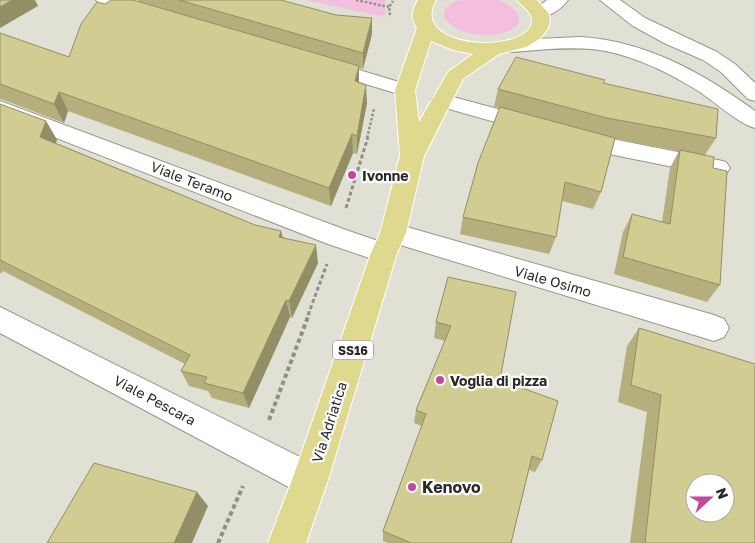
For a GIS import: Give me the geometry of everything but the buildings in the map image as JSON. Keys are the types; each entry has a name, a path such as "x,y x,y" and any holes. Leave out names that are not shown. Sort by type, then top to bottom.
{"main road":[{"path":"526,0 532,4 540,18"},
{"path":"424,9 437,37 453,44 472,48 502,48"},
{"name":"Via Adriatica","path":"412,156 405,90 424,9"},
{"name":"Via Adriatica","path":"287,543 389,243 412,156 455,76 502,48 527,40 537,32 540,18"}],"street":[{"path":"105,0 162,17"},
{"path":"540,18 559,0"},
{"path":"609,0 639,22 671,39 710,56 728,68 755,95"},
{"path":"540,18 591,31 671,39"},
{"path":"502,48 602,45 644,55 689,76 755,121"},
{"path":"305,59 405,90"},
{"path":"442,100 599,145 718,168"},
{"name":"Viale Teramo","path":"0,108 337,237 389,243"},
{"name":"Viale Osimo","path":"389,243 714,328"},
{"name":"Viale Pescara","path":"0,319 310,480"}],"path":[{"path":"356,0 389,7"},
{"path":"391,16 389,7 394,0"},
{"path":"218,543 257,453 337,237 364,152 381,82"}],"shaded area":[{"path":"306,0 385,0 385,17"},
{"path":"459,0 498,0 515,10 519,19 516,26 495,34 481,35 467,32 454,27 444,17 448,6"}],"place":[{"name":"Ivonne","path":"352,175"},
{"name":"Voglia di pizza","path":"440,380"},
{"name":"Kenovo","path":"412,487"}]}
